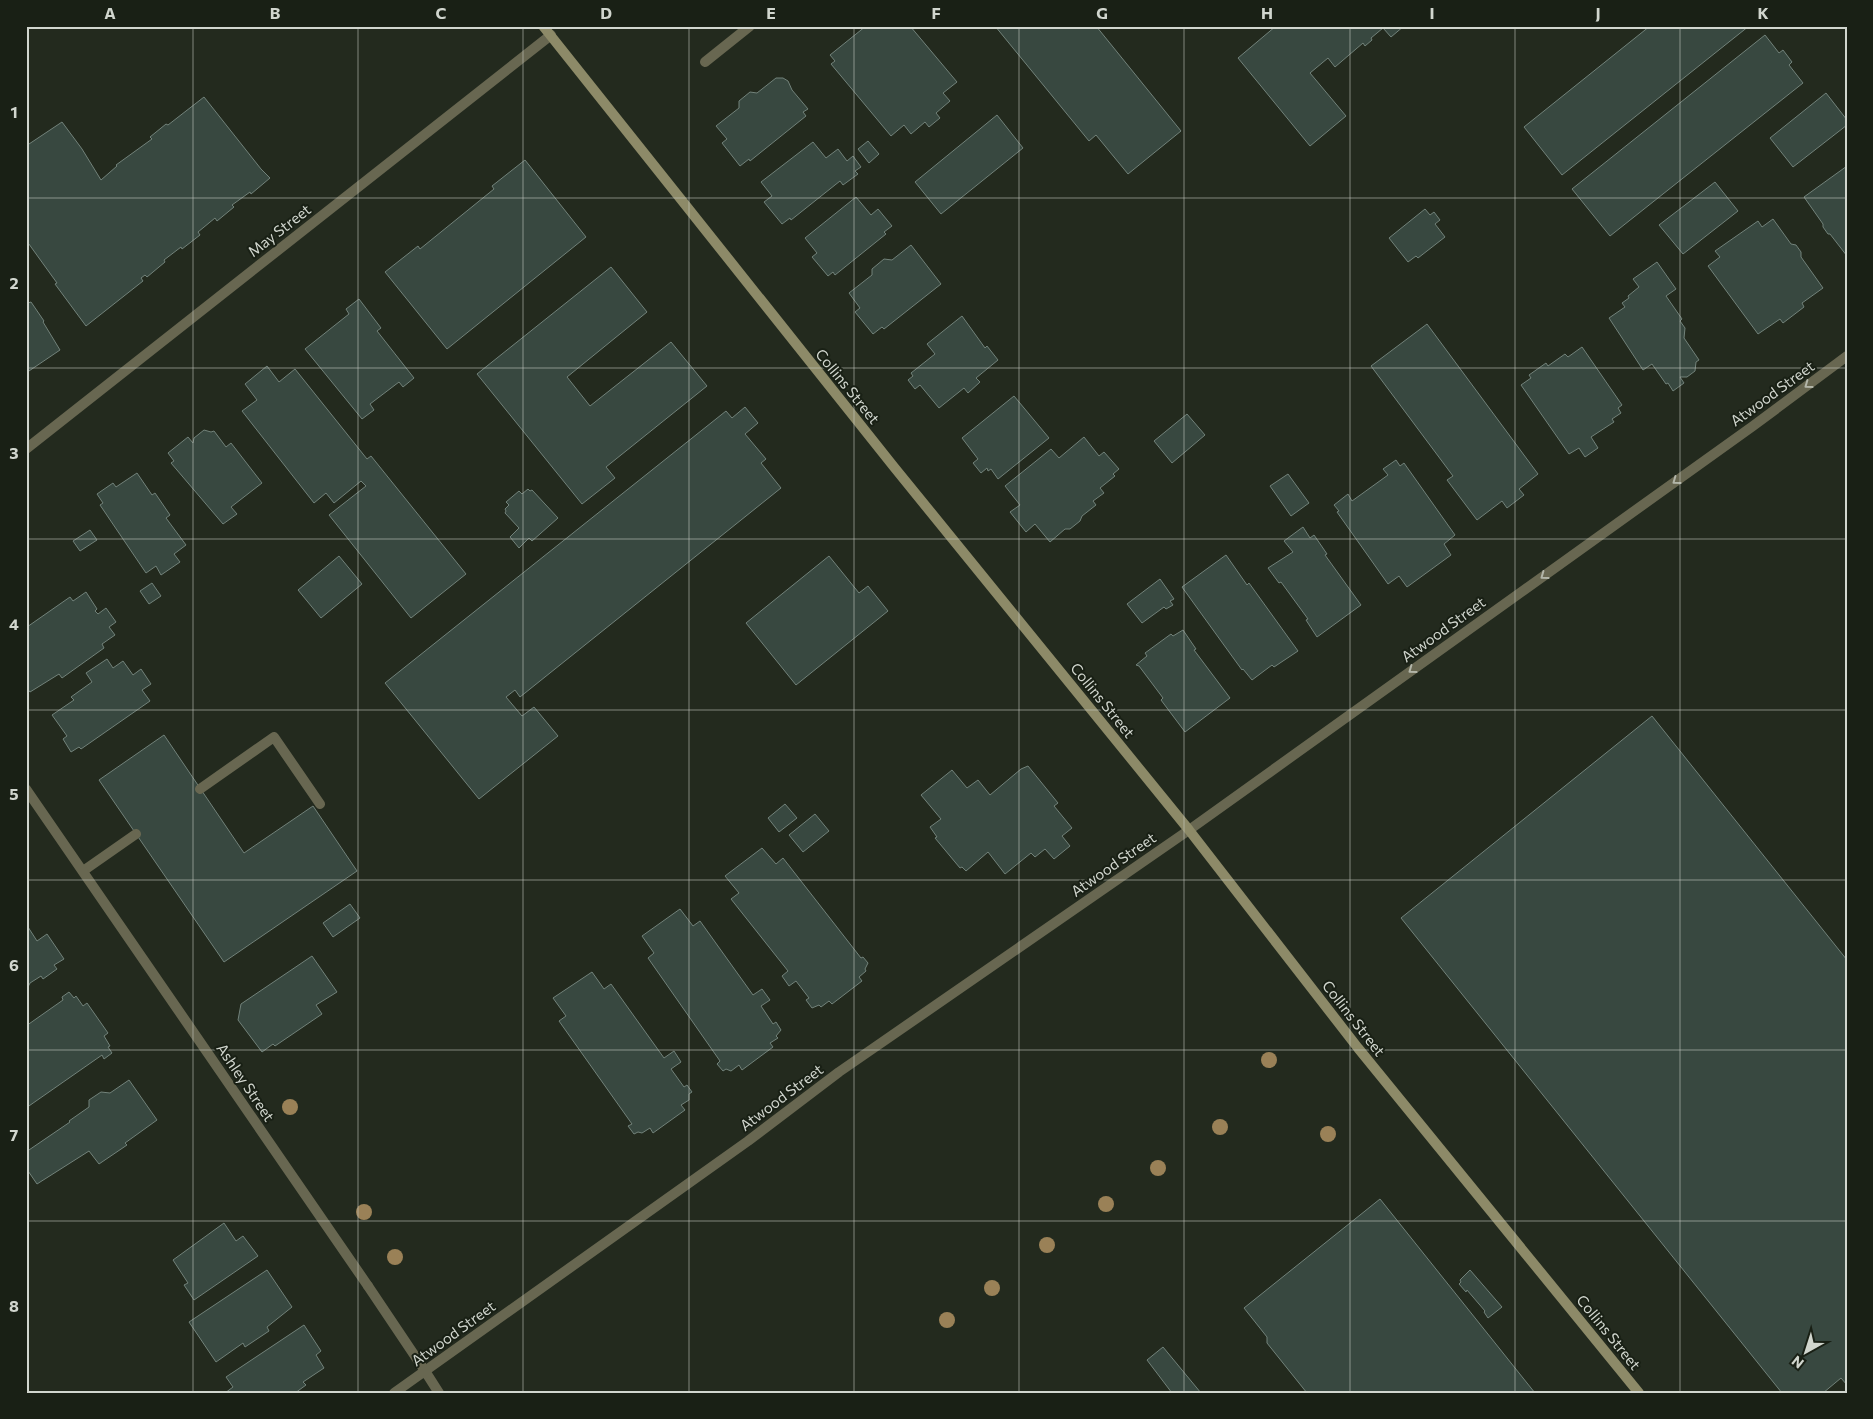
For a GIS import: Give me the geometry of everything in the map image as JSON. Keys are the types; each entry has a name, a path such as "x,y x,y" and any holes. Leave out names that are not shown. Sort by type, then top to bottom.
{"street":[{"name":"Collins Street","path":"543,26 894,467 1189,830 1352,1040 1639,1393"},
{"path":"705,62 750,26"},
{"name":"May Street","path":"26,449 551,36"},
{"name":"Atwood Street","path":"394,1393 748,1141 839,1072 1189,830 1847,356"},
{"path":"200,789 274,737 320,804"},
{"name":"Ashley Street","path":"26,789 368,1286 439,1393"},
{"path":"83,871 136,834"}],"building":[{"path":"866,26 910,26 957,82 943,93 950,101 936,113 940,118 929,127 925,122 911,134 904,125 891,136 831,64 835,61 830,55"},
{"path":"995,26 1096,26 1181,131 1128,174 1096,135 1089,141"},
{"path":"1276,26 1404,26 1391,37 1383,28 1365,46 1363,43 1335,67 1328,58 1310,73 1346,116 1310,146 1238,58"},
{"path":"1650,26 1749,26 1562,175 1524,127"},
{"path":"1765,35 1779,53 1783,50 1792,62 1789,65 1803,83 1610,236 1572,189"},
{"path":"776,78 783,78 788,81 792,90 808,109 803,112 806,116 750,161 749,159 740,166 722,143 727,139 716,126 739,108 739,101 750,92 757,93"},
{"path":"1826,93 1847,120 1847,125 1793,167 1770,138"},
{"path":"204,97 270,178 251,194 250,192 232,205 234,207 217,221 215,218 198,232 200,235 164,260 165,262 147,277 145,275 141,278 143,281 86,326 26,240 26,146 62,122 82,149 101,180 116,165 152,139 150,137 166,124 168,125"},
{"path":"997,115 1023,148 941,214 915,182"},
{"path":"868,141 879,154 869,163 858,149"},
{"path":"813,142 826,158 838,149 847,161 853,156 861,167 855,171 858,174 843,185 840,181 791,220 790,218 782,224 764,202 772,196 761,182"},
{"path":"525,160 586,237 447,349 385,272 418,246 420,249 494,189 492,186"},
{"path":"1847,166 1847,256 1830,234 1828,234 1804,197"},
{"path":"1715,182 1738,211 1683,254 1659,225"},
{"path":"856,197 871,215 878,209 892,226 884,232 886,234 835,275 833,272 828,276 812,257 817,253 805,238"},
{"path":"1425,209 1430,215 1434,212 1440,220 1435,224 1445,237 1418,258 1416,256 1408,262 1389,238"},
{"path":"1773,219 1791,244 1796,245 1801,252 1801,257 1823,288 1802,303 1804,307 1783,323 1780,319 1758,334 1708,266 1720,257 1715,251 1758,221 1762,227"},
{"path":"911,245 941,284 884,329 882,327 873,334 855,312 860,308 849,293 872,275 872,269 884,259 892,260"},
{"path":"1657,262 1676,289 1666,296 1682,319 1680,321 1685,328 1684,338 1699,360 1696,362 1695,371 1687,377 1680,377 1684,383 1673,391 1652,364 1643,370 1609,318 1625,307 1622,303 1639,287 1633,279"},
{"path":"611,267 647,312 567,377 590,406 671,342 707,386 606,467 615,478 582,504 477,374"},
{"path":"359,299 381,328 377,331 414,378 403,387 399,382 370,404 374,410 362,419 305,349 349,314 346,309"},
{"path":"26,300 28,303 31,302 44,321 60,350 26,373"},
{"path":"962,316 985,348 987,346 998,360 976,378 980,382 968,393 964,388 939,408 920,385 915,389 908,380 913,376 911,373 935,354 927,344"},
{"path":"1427,324 1538,474 1519,489 1524,495 1507,508 1502,501 1477,520 1447,480 1453,476 1371,366"},
{"path":"1582,347 1622,405 1618,408 1621,413 1612,419 1614,422 1591,437 1598,448 1585,457 1579,448 1569,454 1521,385 1531,378 1529,375 1546,363 1548,366 1565,354 1568,357"},
{"path":"267,366 279,382 295,369 367,459 371,456 466,574 411,618 329,515 366,486 361,481 334,503 326,493 314,503 242,411 257,400 245,384"},
{"path":"1014,396 1049,438 998,479 991,469 988,471 987,468 981,473 973,463 978,459 962,438"},
{"path":"745,407 758,423 745,434 766,459 761,463 781,488 520,697 515,690 506,697 522,716 534,707 558,736 479,799 385,683 726,411 732,418"},
{"path":"1187,414 1205,435 1172,463 1154,441"},
{"path":"204,430 214,431 226,447 231,443 262,483 231,507 237,514 223,524 171,463 174,461 168,453 188,437 193,443 194,438"},
{"path":"1084,437 1099,456 1104,452 1119,469 1113,474 1115,476 1100,488 1104,493 1093,501 1096,505 1082,516 1080,521 1070,529 1065,529 1050,542 1035,524 1026,532 1010,512 1020,505 1005,486 1051,449 1059,458"},
{"path":"1396,460 1400,466 1404,463 1455,535 1444,544 1451,555 1407,587 1399,576 1388,584 1334,505 1348,494 1352,501 1388,475 1383,469"},
{"path":"137,473 152,495 155,493 170,515 166,518 186,545 174,554 180,562 161,575 156,566 146,573 100,505 103,503 97,494 113,483 116,487"},
{"path":"1288,474 1309,503 1291,516 1270,486"},
{"path":"528,489 532,490 558,518 532,541 529,538 519,548 510,537 519,528 505,513 505,509 509,505 506,502 519,491 522,494"},
{"path":"1303,527 1310,538 1314,535 1327,554 1325,555 1361,605 1317,637 1306,620 1308,619 1281,582 1279,583 1268,568 1293,552 1284,541"},
{"path":"90,530 97,540 80,551 73,541"},
{"path":"1226,555 1247,585 1249,583 1298,651 1274,667 1272,665 1252,680 1242,670 1182,587"},
{"path":"339,556 362,584 321,618 298,590"},
{"path":"829,556 859,593 868,586 888,611 796,685 746,623"},
{"path":"1160,579 1174,599 1170,601 1173,605 1166,609 1164,607 1142,623 1127,604"},
{"path":"152,583 161,596 149,604 140,591"},
{"path":"86,592 97,609 95,611 98,614 106,608 116,622 109,627 115,635 102,644 104,648 62,678 59,674 30,692 26,687 26,632 29,630 27,627 70,597 73,601"},
{"path":"1183,630 1196,649 1194,650 1230,698 1185,732 1161,700 1163,698 1139,666 1136,665 1147,656 1145,653 1171,634 1173,636"},
{"path":"107,659 113,668 123,661 133,675 141,669 151,684 142,690 150,701 81,749 79,747 71,752 63,739 67,736 52,715 74,700 71,697 92,682 86,673"},
{"path":"1652,716 1847,960 1847,1385 1841,1378 1823,1393 1782,1393 1401,918"},
{"path":"164,735 244,853 313,806 357,871 224,962 99,780"},
{"path":"1028,766 1058,803 1054,806 1072,828 1062,836 1070,846 1054,859 1045,849 1035,857 1031,853 1005,874 988,852 966,871 962,867 960,868 935,838 937,837 930,827 941,819 921,795 952,770 967,788 978,780 990,795 1021,769"},
{"path":"785,804 797,818 779,832 768,818"},
{"path":"815,814 829,831 803,852 789,835"},
{"path":"762,848 776,864 783,858 861,958 863,957 868,963 866,971 859,977 862,981 832,1004 829,1001 821,1007 819,1005 812,1008 806,1000 809,998 796,981 789,986 782,976 788,971 731,899 739,893 725,876"},
{"path":"350,904 360,918 333,937 323,923"},
{"path":"680,909 693,926 700,921 753,995 762,989 770,1000 761,1006 773,1024 776,1022 781,1030 776,1036 778,1038 770,1043 773,1047 742,1070 739,1065 731,1071 726,1069 723,1071 717,1064 720,1061 648,958 654,953 642,936"},
{"path":"28,927 37,941 47,934 64,959 54,965 57,969 43,979 41,976 30,983 26,991 26,928"},
{"path":"312,956 337,992 316,1005 322,1014 275,1046 273,1044 262,1052 238,1020 241,1004"},
{"path":"592,972 604,989 611,984 664,1058 674,1051 681,1062 671,1069 684,1087 687,1085 692,1092 689,1094 689,1100 681,1105 685,1110 653,1133 650,1128 642,1133 634,1134 628,1126 632,1124 559,1021 566,1016 553,998"},
{"path":"69,992 74,998 76,996 83,1006 87,1003 108,1033 104,1036 112,1053 104,1059 102,1055 26,1108 26,1026 63,1000 62,997"},
{"path":"129,1080 157,1120 125,1143 127,1145 99,1164 89,1151 37,1184 26,1168 26,1152 89,1107 89,1100 101,1092 110,1093"},
{"path":"1380,1199 1535,1393 1307,1393 1267,1343 1267,1337 1244,1308"},
{"path":"224,1223 236,1241 243,1236 258,1256 194,1300 184,1285 188,1283 173,1260"},
{"path":"267,1270 292,1307 267,1327 269,1331 245,1347 243,1343 216,1362 189,1322"},
{"path":"1470,1270 1502,1307 1488,1318 1485,1311 1467,1290 1466,1292 1459,1284 1460,1280"},
{"path":"304,1325 321,1351 316,1355 324,1368 303,1382 306,1385 295,1393 225,1393 233,1387 226,1377"},
{"path":"1163,1347 1201,1393 1172,1393 1147,1360"}]}
